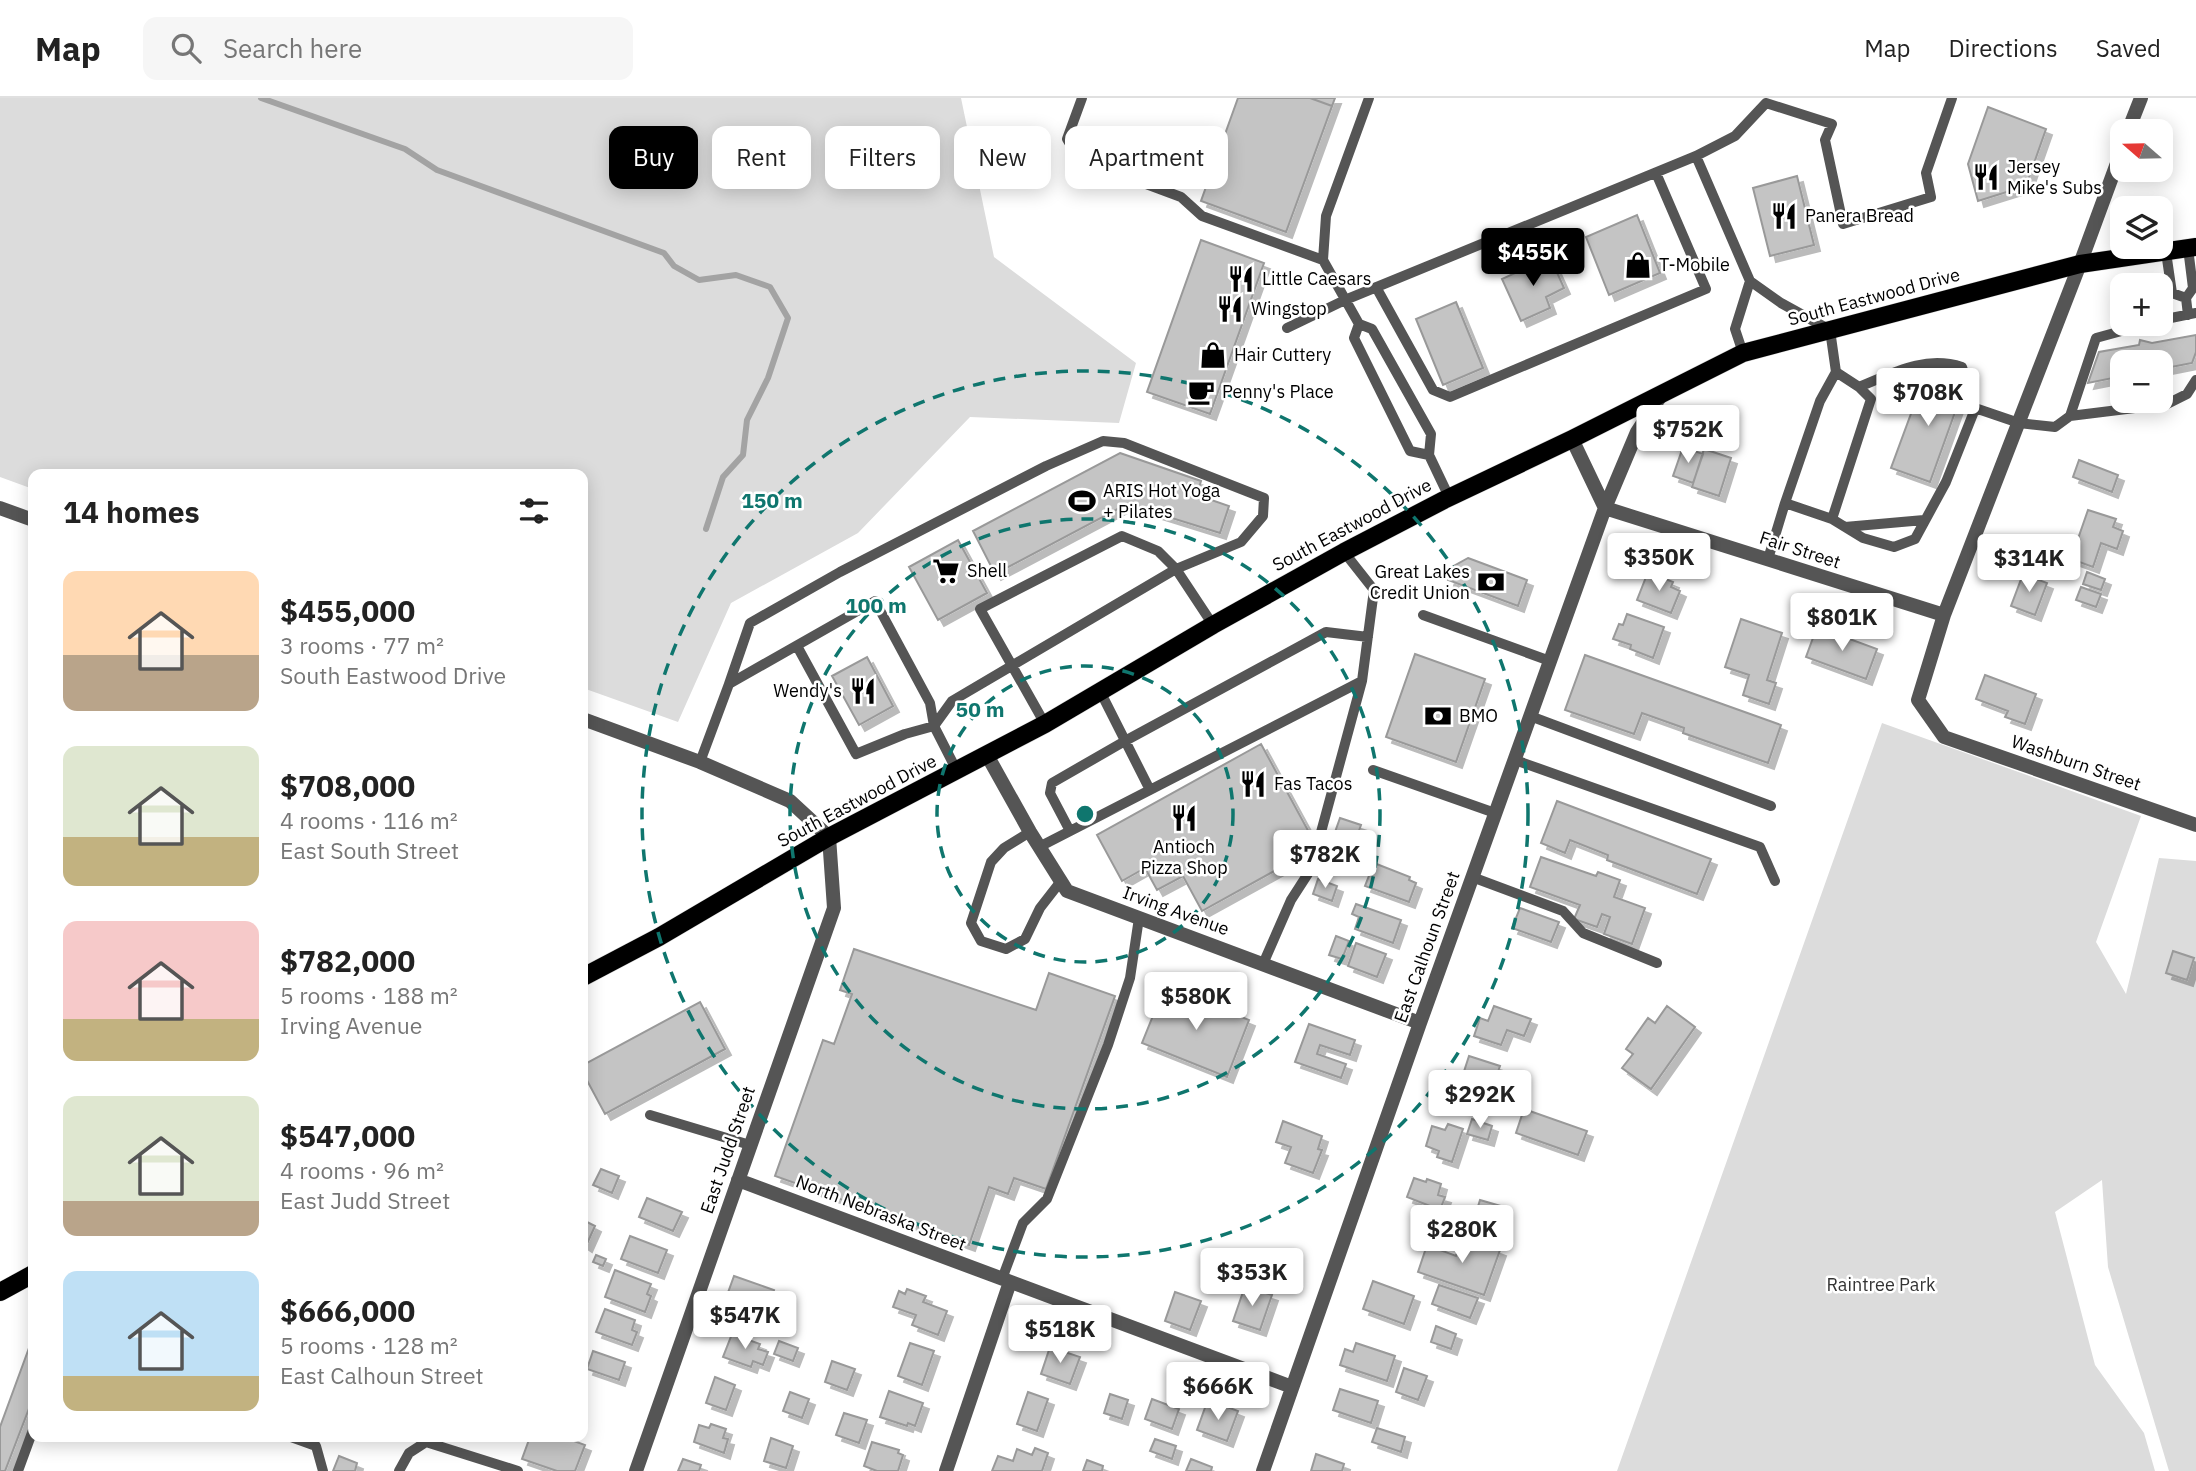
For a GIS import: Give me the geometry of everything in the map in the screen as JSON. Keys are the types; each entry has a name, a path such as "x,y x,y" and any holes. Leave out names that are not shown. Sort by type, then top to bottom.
{"main road":[{"name":"South Eastwood Drive","path":"2173,251 2192,248"},
{"name":"South Eastwood Drive","path":"588,973 659,937 829,837 1045,724 1344,552 1449,497 1744,353 2080,264 2116,259"},
{"path":"0,1292 28,1277"}],"street":[{"path":"2133,119 2141,98"},
{"path":"1944,615 2110,182"},
{"name":"East Calhoun Street","path":"1263,1471 1605,508 1637,432 1662,394"},
{"path":"1572,439 1605,508"},
{"path":"0,508 28,518"},
{"name":"Fair Street","path":"1605,508 1944,615"},
{"name":"Washburn Street","path":"1944,615 1918,700 1944,737 2196,825"},
{"path":"588,721 700,762 790,801 829,837"},
{"name":"Irving Avenue","path":"987,755 1067,891 1420,1023"},
{"name":"East Judd Street","path":"636,1471 834,908 829,837"},
{"name":"North Nebraska Street","path":"738,1180 1293,1387"},
{"path":"946,1471 1006,1281"}],"lane":[{"path":"1082,98 1067,139 1080,159 1181,197 1202,216 1323,260"},
{"path":"1369,98 1326,216 1323,260 1359,324 1372,329 1431,434 1429,455 1449,497"},
{"path":"1287,328 1345,300 1696,156 1734,136 1767,101 1832,124 1825,140 1843,223 1931,197 1926,173 1952,98"},
{"path":"1696,156 1750,281 1781,303 1830,330 1836,372 1821,401 1768,559"},
{"path":"1376,287 1433,390 1450,397 1706,289 1656,173"},
{"path":"2186,298 2193,288 2192,248"},
{"path":"2167,259 2172,293 2186,298 2192,314 2173,318"},
{"path":"1744,353 1735,330 1750,281"},
{"path":"1359,324 1354,338 1410,451 1429,455"},
{"path":"2070,416 2096,338 2110,334"},
{"path":"1785,503 1832,519 1863,538 1894,548 1915,539 1946,482 1975,408 1962,367 1946,362 1914,365 1859,387"},
{"path":"1832,519 1871,399 1859,387 1836,372"},
{"path":"1975,408 2019,423 2055,427 2070,416 2167,404 2187,394 2196,380"},
{"path":"700,762 750,623 840,572 1046,466 1103,441 1124,443 1264,498 1263,516 1241,542 1176,569 952,701 934,726 905,734 856,754 797,646"},
{"path":"1845,527 1924,520"},
{"path":"1045,724 980,609 1122,536 1158,551 1176,569 1213,625"},
{"path":"1263,964 1291,900 1311,869 1362,681 1374,590 1344,552"},
{"path":"729,684 875,601 930,703 934,726 957,771"},
{"path":"1423,615 1550,661"},
{"path":"1070,831 1050,793 1052,783 1326,632 1368,637"},
{"path":"1040,846 1362,681"},
{"path":"1100,691 1150,790"},
{"path":"1530,716 1771,806"},
{"path":"1515,760 1760,847 1775,881"},
{"path":"1373,770 1495,813"},
{"path":"1030,832 1004,848 991,862 971,923 981,941 1006,948 1025,939 1040,908 1061,881"},
{"path":"1472,877 1563,912 1575,928 1583,933 1657,963"},
{"path":"1006,1281 1023,1223 1047,1199 1108,1045 1130,978 1139,918"},
{"path":"650,1115 750,1145"},
{"path":"18,1471 29,1442"},
{"path":"305,1442 316,1446 323,1471"},
{"path":"399,1471 409,1453 426,1442 518,1471"}],"green space":[{"path":"0,98 961,98 967,126 954,126 954,189 980,189 994,257 1136,363 1119,423 970,417 858,533 731,603 678,722 588,690 588,469 28,469 28,487 0,477"},
{"name":"Raintree Park","path":"1882,723 2141,816 2096,942 2126,994 2159,858 2196,861 2196,1471 2169,1471 2108,1267 2102,1180 2055,1212 2095,1365 2144,1433 2155,1471 1617,1471"}],"building":[{"path":"1238,98 1310,98 1332,106 1286,232 1201,201 1205,189 1228,189 1228,126"},
{"path":"1310,98 1335,98 1332,106"},
{"path":"1988,107 2046,129 2026,186 1978,201 1968,164"},
{"name":"Panera Bread","path":"1797,176 1814,245 1770,256 1753,188"},
{"path":"1637,215 1660,273 1609,295 1586,237"},
{"path":"1201,240 1264,263 1210,414 1147,392"},
{"path":"1550,257 1564,288 1546,297 1550,308 1521,321 1502,279"},
{"path":"1456,302 1483,368 1443,385 1416,319"},
{"path":"2196,335 2196,352 2192,363 2173,367 2173,350 2110,350 2139,345 2140,340 2152,343"},
{"path":"2110,350 2110,379 2088,383 2099,352"},
{"path":"1926,373 1964,387 1930,482 1891,468"},
{"path":"1683,447 1703,454 1693,483 1673,476"},
{"path":"1704,449 1731,458 1719,496 1692,487"},
{"path":"1120,453 1201,481 1197,495 1229,506 1220,533 1127,504 995,574 973,531"},
{"path":"2079,460 2118,475 2112,492 2073,477"},
{"path":"2088,510 2116,519 2113,527 2123,531 2117,549 2101,543 2093,567 2071,559"},
{"name":"Shell","path":"958,540 987,593 938,620 909,567"},
{"path":"1468,558 1527,580 1518,606 1448,580 1452,567"},
{"path":"1648,572 1673,582 1671,587 1680,591 1671,613 1637,600"},
{"path":"2087,572 2105,579 2101,590 2083,584"},
{"path":"2023,574 2047,583 2035,615 2011,606"},
{"path":"2081,587 2101,594 2096,607 2076,600"},
{"path":"1627,614 1664,627 1653,658 1630,649 1631,645 1613,639"},
{"path":"1741,619 1782,633 1767,680 1776,683 1769,704 1743,695 1749,675 1725,667"},
{"path":"1817,627 1877,649 1866,679 1806,657"},
{"path":"1415,654 1485,679 1456,762 1386,737"},
{"path":"1585,655 1781,725 1768,763 1683,733 1684,728 1642,713 1634,734 1565,710"},
{"name":"Wendy's","path":"867,657 893,706 859,725 832,676"},
{"path":"1985,675 2036,694 2025,724 2005,717 2008,711 1976,699"},
{"path":"1261,744 1311,836 1305,854 1202,911 1183,876 1157,890 1145,868 1122,881 1097,835"},
{"path":"1557,801 1711,859 1697,894 1607,860 1608,855 1570,840 1565,853 1541,843"},
{"path":"1340,818 1361,825 1350,857 1329,849"},
{"path":"1541,857 1596,876 1598,872 1620,880 1614,897 1645,908 1632,944 1604,934 1610,917 1602,914 1597,927 1574,919 1580,905 1530,887"},
{"path":"1374,863 1410,877 1409,880 1416,883 1409,902 1365,886"},
{"path":"1318,879 1337,886 1332,901 1313,894"},
{"path":"1356,904 1401,920 1393,943 1355,929 1359,917 1352,914"},
{"path":"1520,908 1559,922 1551,942 1512,928"},
{"path":"1336,936 1349,941 1342,959 1329,955"},
{"path":"1356,943 1386,954 1377,977 1348,966"},
{"path":"854,949 1036,1010 1049,973 1115,996 1046,1189 1014,1178 1008,1194 989,1187 969,1245 775,1176 823,1040 834,1044 852,994 840,990"},
{"path":"2173,951 2194,958 2187,980 2166,973"},
{"path":"1165,986 1249,1020 1227,1077 1142,1043"},
{"path":"700,1002 725,1049 605,1114 588,1082 588,1062"},
{"path":"1494,1006 1531,1019 1524,1036 1507,1030 1501,1045 1474,1036 1480,1018 1488,1021"},
{"path":"1667,1006 1695,1027 1651,1089 1622,1068 1633,1054 1626,1049 1648,1018 1655,1023"},
{"path":"1309,1024 1355,1040 1350,1055 1320,1045 1317,1054 1346,1064 1341,1078 1295,1062"},
{"path":"1469,1056 1500,1066 1490,1095 1494,1096 1491,1103 1477,1098 1478,1094 1459,1087"},
{"path":"1524,1109 1587,1131 1578,1155 1516,1133"},
{"path":"1472,1119 1492,1126 1488,1140 1467,1134"},
{"path":"1283,1121 1322,1136 1318,1149 1322,1150 1313,1173 1285,1163 1291,1147 1276,1142"},
{"path":"1448,1124 1463,1129 1452,1162 1437,1157 1439,1151 1426,1146 1432,1126 1445,1130"},
{"path":"601,1169 619,1176 612,1193 593,1185"},
{"path":"1414,1178 1441,1184 1438,1195 1445,1197 1440,1210 1407,1197"},
{"path":"647,1198 682,1212 673,1231 639,1217"},
{"path":"1480,1200 1504,1207 1496,1234 1472,1226"},
{"path":"588,1222 595,1226 588,1242"},
{"path":"630,1236 667,1250 658,1273 621,1259"},
{"path":"1463,1236 1500,1250 1484,1295 1418,1272 1427,1245 1456,1256"},
{"path":"596,1255 606,1259 603,1266 593,1262"},
{"path":"615,1270 651,1284 647,1294 651,1296 645,1312 605,1297"},
{"path":"734,1276 774,1290 765,1315 725,1301"},
{"path":"1373,1281 1414,1296 1404,1324 1363,1309"},
{"path":"1439,1285 1478,1298 1470,1318 1432,1304"},
{"path":"1245,1286 1272,1295 1260,1330 1233,1321"},
{"path":"907,1289 926,1296 923,1302 947,1311 938,1335 912,1325 916,1315 893,1307 899,1291 905,1294"},
{"path":"1175,1292 1201,1301 1190,1330 1165,1321"},
{"path":"605,1309 635,1320 632,1330 637,1332 632,1345 596,1332"},
{"path":"1436,1326 1456,1334 1451,1349 1431,1342"},
{"path":"732,1334 760,1344 758,1349 768,1352 763,1365 753,1361 751,1367 723,1357"},
{"path":"779,1341 798,1348 793,1361 774,1354"},
{"path":"910,1343 934,1351 922,1385 898,1376"},
{"path":"1356,1343 1395,1356 1387,1381 1340,1365 1345,1349 1353,1352"},
{"path":"1050,1347 1080,1357 1070,1384 1041,1374"},
{"path":"28,1351 28,1411 5,1471 0,1471 0,1427"},
{"path":"593,1351 625,1362 619,1380 588,1369"},
{"path":"832,1361 855,1369 847,1390 825,1382"},
{"path":"1404,1368 1427,1376 1418,1400 1396,1392"},
{"path":"715,1377 735,1385 726,1410 706,1403"},
{"path":"1340,1389 1378,1401 1371,1423 1333,1410"},
{"path":"889,1391 923,1403 915,1426 880,1417"},
{"path":"790,1392 809,1399 802,1418 783,1411"},
{"path":"1028,1392 1048,1399 1037,1431 1017,1424"},
{"path":"1110,1394 1128,1400 1122,1419 1104,1413"},
{"path":"1152,1399 1179,1409 1172,1429 1145,1419"},
{"path":"1206,1405 1220,1410 1222,1405 1238,1411 1227,1441 1197,1430"},
{"path":"844,1413 867,1420 859,1443 836,1435"},
{"path":"711,1424 726,1429 723,1438 728,1439 724,1453 694,1442 699,1425 709,1428"},
{"path":"1377,1428 1405,1437 1401,1452 1372,1442"},
{"path":"771,1438 793,1446 786,1468 764,1461"},
{"path":"1155,1439 1176,1446 1172,1459 1150,1451"},
{"path":"528,1442 577,1442 585,1445 575,1471 557,1471 522,1459"},
{"path":"872,1442 899,1450 898,1453 903,1455 898,1471 877,1471 864,1466"},
{"path":"1035,1448 1048,1453 1042,1471 992,1471 998,1456 1013,1461 1017,1449 1032,1455"},
{"path":"1316,1454 1344,1464 1342,1471 1311,1471"},
{"path":"339,1456 357,1463 355,1471 333,1471"},
{"path":"683,1459 701,1465 699,1471 678,1471"},
{"path":"1191,1459 1212,1467 1211,1471 1186,1471"},
{"path":"1087,1460 1103,1466 1102,1471 1083,1471"}],"waterway":[{"path":"261,98 405,149 437,170 664,253 674,266 699,280 736,275 770,287 788,318 768,378 747,420 743,455 723,477 706,529"}],"place":[{"name":"Jersey Mike's Subs","path":"1986,177"},
{"name":"Panera Bread","path":"1784,216"},
{"name":"T-Mobile","path":"1638,265"},
{"name":"Little Caesars","path":"1241,279"},
{"name":"Wingstop","path":"1230,309"},
{"name":"Hair Cuttery","path":"1213,355"},
{"name":"Penny's Place","path":"1201,392"},
{"name":"ARIS Hot Yoga + Pilates","path":"1082,501"},
{"name":"Shell","path":"946,571"},
{"name":"Great Lakes Credit Union","path":"1491,582"},
{"name":"Wendy's","path":"863,691"},
{"name":"BMO","path":"1438,716"},
{"name":"Fas Tacos","path":"1253,784"},
{"name":"Antioch Pizza Shop","path":"1184,818"}]}
